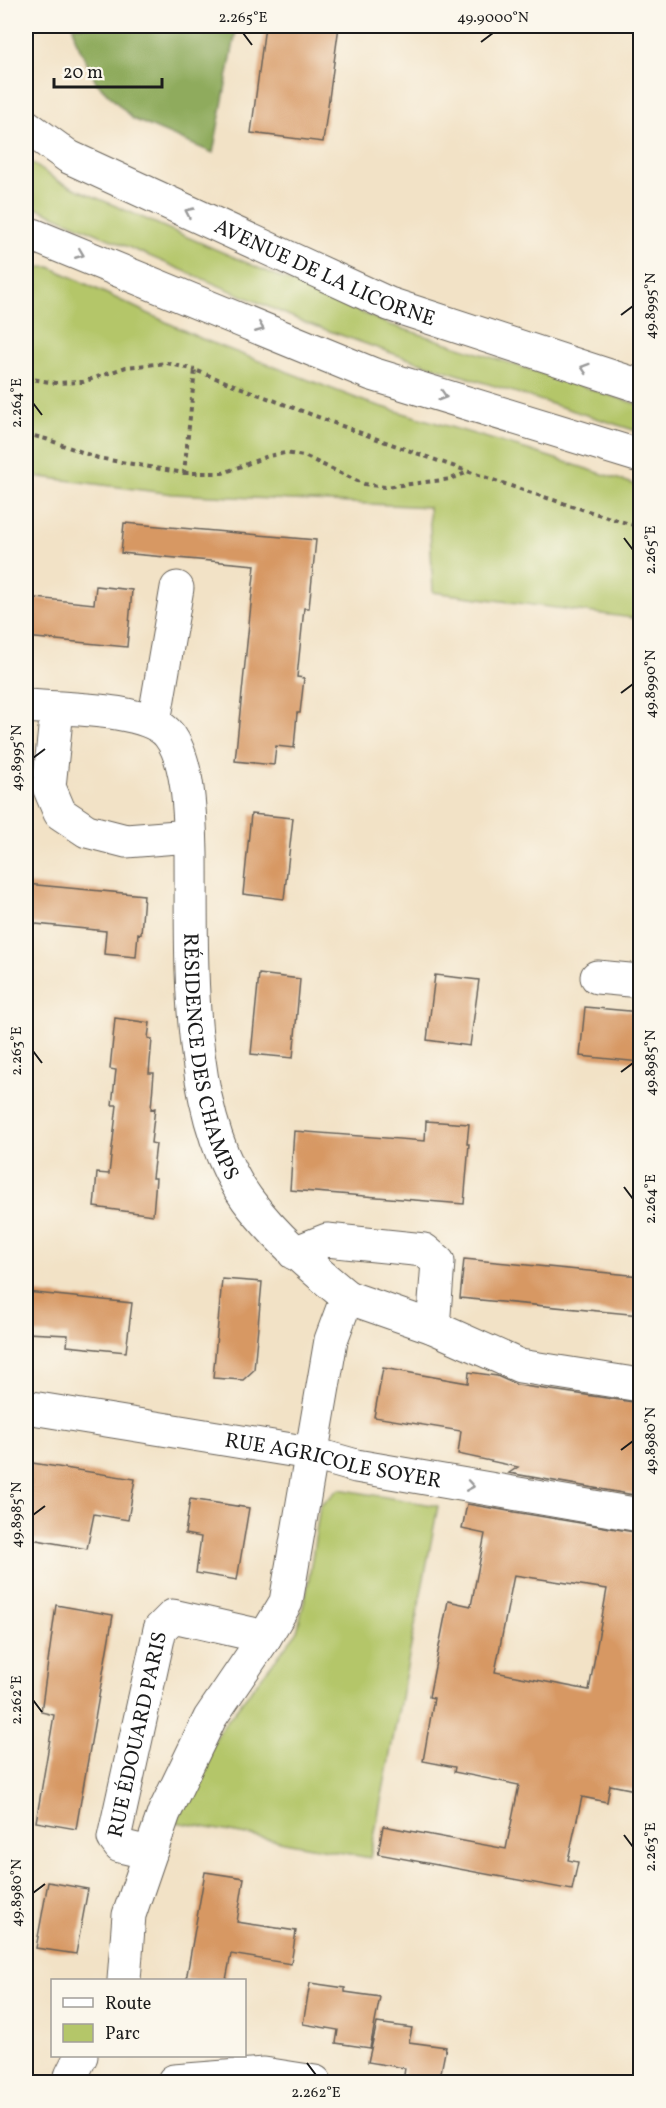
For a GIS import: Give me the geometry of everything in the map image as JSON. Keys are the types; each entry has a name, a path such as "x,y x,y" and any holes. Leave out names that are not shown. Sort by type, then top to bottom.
{"street":[{"name":"AVENUE DE LA LICORNE","path":"26,126 69,157 389,304 640,386"},
{"path":"26,234 372,374 640,456"},
{"path":"177,588 154,722 122,713 41,707 49,787 60,813 87,831 126,841 190,836"},
{"name":"RÉSIDENCE DES CHAMPS","path":"154,722 170,736 184,765 190,836 194,1020 203,1090 223,1159 246,1198 294,1253 347,1297 433,1327 520,1366 640,1385"},
{"path":"597,977 640,981"},
{"path":"294,1253 327,1240 424,1250 438,1262 433,1327"},
{"path":"310,1454 331,1340 347,1297"},
{"name":"RUE AGRICOLE SOYER","path":"26,1407 310,1454 356,1466 640,1515"},
{"name":"RUE ÉDOUARD PARIS","path":"124,1979 129,1915 164,1813 210,1718 286,1602 310,1454"},
{"name":"RUE ÉDOUARD PARIS","path":"150,1853 120,1846 114,1838 160,1629 173,1616 265,1637"},
{"path":"72,2082 71,2076 80,2057"},
{"path":"170,2073 264,2074 315,2082"}],"path":[{"path":"26,378 55,383 83,382 126,367 167,363 195,370 382,442 559,503 640,527"},
{"path":"184,473 195,370"},
{"path":"26,434 98,458 184,473 223,473 268,456 285,453 304,456 364,484 385,487 451,479 469,472"}],"green space":[{"path":"73,26 237,26 213,153 133,119 96,82 75,38"},
{"path":"26,159 58,181 388,324 640,405 640,432 400,356 304,322 39,209 26,209"},
{"path":"50,267 202,339 366,402 640,486 640,619 433,592 429,507 173,494 26,475 26,268"},
{"path":"339,1489 438,1506 370,1858 176,1822 220,1730 297,1632 308,1585 320,1506"}],"building":[{"path":"265,26 339,26 323,142 251,133"},
{"path":"124,523 316,540 309,608 304,608 297,677 304,678 300,713 297,713 294,748 276,746 274,765 235,761 255,565 121,553"},
{"path":"96,586 132,590 127,647 26,637 26,597 94,604"},
{"path":"251,814 293,818 284,899 243,894"},
{"path":"26,884 144,895 141,934 138,933 136,957 104,954 106,931 26,923"},
{"path":"259,974 300,979 293,1058 251,1054"},
{"path":"435,975 479,980 470,1046 427,1040"},
{"path":"585,1007 640,1012 640,1062 580,1056"},
{"path":"115,1018 150,1023 148,1038 152,1039 149,1073 154,1073 151,1109 155,1108 151,1143 156,1144 152,1178 156,1178 153,1215 94,1207 97,1173 109,1174 117,1105 112,1105 116,1070 110,1069"},
{"path":"426,1121 469,1124 464,1204 290,1190 294,1131 425,1141"},
{"path":"464,1259 640,1276 640,1315 460,1298"},
{"path":"222,1279 262,1282 254,1370 243,1380 213,1378"},
{"path":"26,1292 132,1303 126,1352 67,1346 68,1335 26,1333"},
{"path":"383,1368 468,1383 469,1372 497,1376 517,1385 640,1403 640,1496 509,1473 518,1467 458,1454 461,1431 374,1417"},
{"path":"26,1462 135,1479 128,1520 94,1514 87,1549 26,1538"},
{"path":"190,1499 249,1508 237,1580 196,1573 201,1537 185,1534"},
{"path":"467,1504 640,1533 640,1791 610,1785 607,1802 582,1797 568,1860 578,1862 572,1890 378,1854 383,1826 506,1849 519,1785 454,1772 455,1767 423,1761 434,1698 429,1697 448,1601 471,1606 485,1534 462,1529","holes":["514,1575 607,1589 589,1690 495,1672"]},
{"path":"56,1605 113,1615 76,1829 36,1822 54,1715 41,1712"},
{"path":"205,1872 244,1878 237,1922 296,1931 291,1964 231,1954 226,1979 186,1979"},
{"path":"48,1882 88,1889 76,1954 36,1948"},
{"path":"310,1983 345,1988 345,1992 380,1997 370,2048 336,2043 338,2030 303,2024"},
{"path":"377,2023 412,2028 409,2042 446,2047 439,2082 403,2082 405,2068 368,2062"}]}
